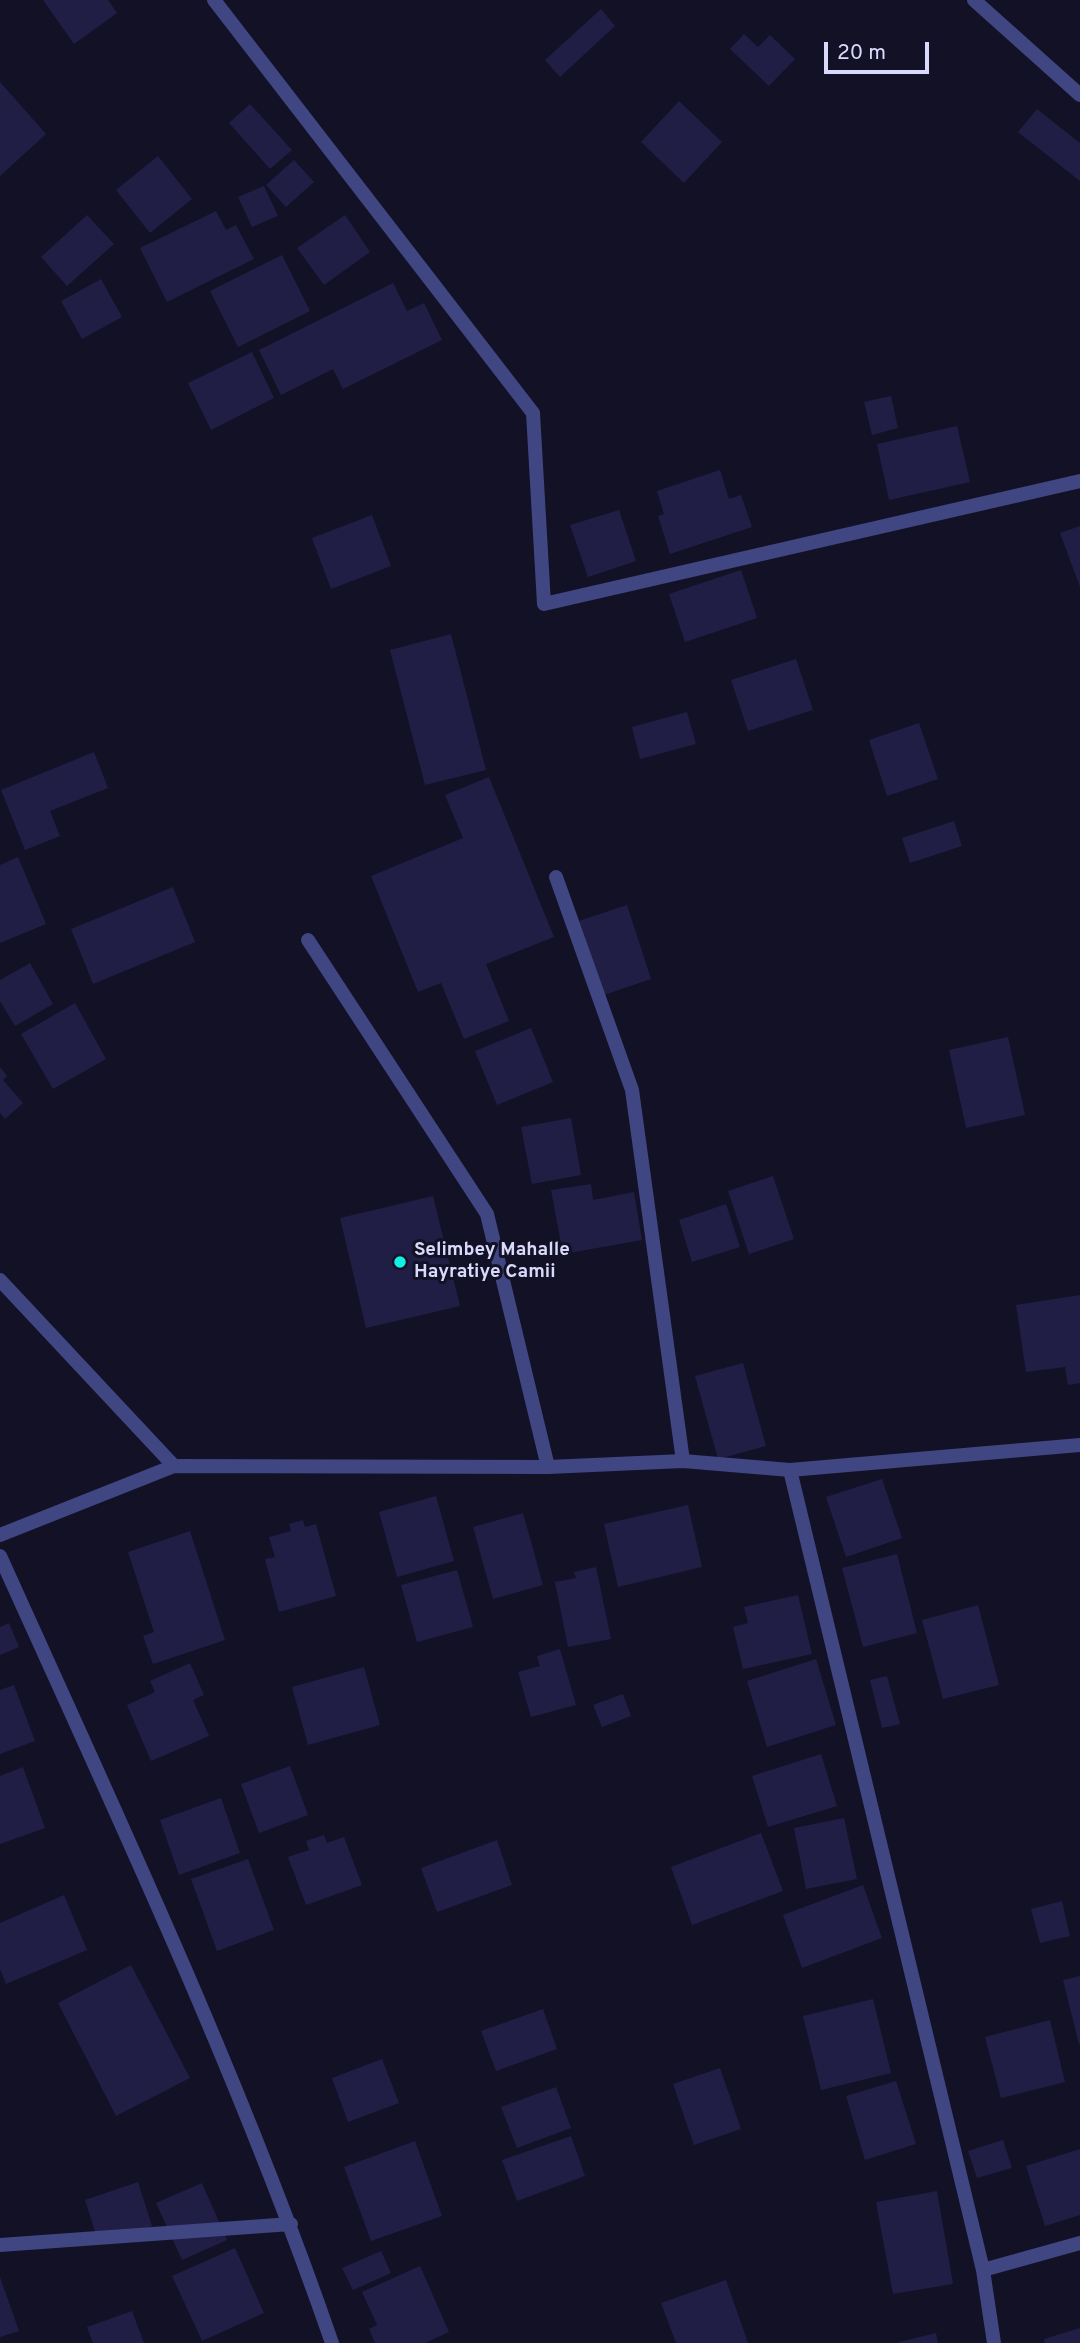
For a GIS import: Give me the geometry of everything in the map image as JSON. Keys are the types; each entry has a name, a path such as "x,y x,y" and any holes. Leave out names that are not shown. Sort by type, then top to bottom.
{"street":[{"path":"214,0 533,413 544,604 1080,481"},
{"path":"974,0 1080,95"},
{"path":"556,877 632,1090 683,1461"},
{"path":"308,940 487,1214 548,1467"},
{"path":"0,1280 174,1466"},
{"path":"0,1535 174,1466 548,1467 683,1461 790,1470 1080,1445"},
{"path":"790,1470 983,2270 994,2343"},
{"path":"0,1556 134,1852 291,2224 332,2343"},
{"path":"0,2245 291,2224"},
{"path":"983,2270 1080,2243"}],"building":[{"path":"43,0 108,0 117,13 74,44"},
{"path":"601,9 615,26 560,77 545,60"},
{"path":"744,34 758,47 770,35 795,59 769,86 730,49"},
{"path":"0,82 46,134 0,176"},
{"path":"679,101 722,142 684,183 641,142"},
{"path":"250,104 292,150 270,169 229,123"},
{"path":"1037,109 1080,143 1080,181 1018,132"},
{"path":"158,156 192,199 150,233 116,190"},
{"path":"294,160 314,182 286,207 266,185"},
{"path":"264,186 278,216 252,227 238,197"},
{"path":"216,211 226,230 236,225 254,259 167,302 140,248"},
{"path":"87,215 114,244 67,286 41,257"},
{"path":"345,215 370,252 324,285 297,248"},
{"path":"282,255 310,311 238,347 210,291"},
{"path":"101,279 122,317 82,339 61,301"},
{"path":"393,283 407,311 424,303 442,340 343,389 333,369 281,395 259,350"},
{"path":"252,352 274,398 211,430 188,383"},
{"path":"891,396 898,428 872,435 864,402"},
{"path":"957,426 970,482 889,500 877,444"},
{"path":"720,470 729,499 741,495 752,527 670,554 658,516 664,514 657,491"},
{"path":"619,510 636,561 588,577 570,525"},
{"path":"372,515 391,566 331,589 312,538"},
{"path":"1080,526 1080,587 1060,533"},
{"path":"741,570 757,618 685,642 669,594"},
{"path":"451,634 486,770 425,785 390,650"},
{"path":"796,659 813,710 748,731 731,680"},
{"path":"687,712 696,744 640,759 632,727"},
{"path":"919,723 938,779 887,796 869,740"},
{"path":"94,752 108,788 50,811 60,836 25,850 1,790"},
{"path":"489,777 554,937 486,964 509,1021 464,1039 441,983 418,992 371,876 463,838 445,795"},
{"path":"954,821 962,846 910,863 902,838"},
{"path":"18,857 46,924 0,943 0,865"},
{"path":"173,887 195,942 93,984 71,929"},
{"path":"627,905 651,979 604,995 579,921"},
{"path":"30,963 53,1004 15,1026 0,1001 0,980"},
{"path":"75,1003 106,1059 53,1089 21,1034"},
{"path":"531,1028 553,1082 497,1105 475,1051"},
{"path":"1008,1037 1025,1115 966,1128 949,1050"},
{"path":"0,1067 7,1076 3,1080 23,1103 5,1119 0,1113"},
{"path":"571,1118 581,1175 532,1184 521,1127"},
{"path":"773,1176 794,1239 749,1254 728,1191"},
{"path":"591,1184 593,1200 634,1192 642,1240 563,1254 551,1190"},
{"name":"Selimbey Mahalle Hayratiye Camii","path":"433,1196 460,1306 366,1328 340,1218"},
{"path":"726,1204 740,1247 692,1262 679,1220"},
{"path":"1080,1295 1080,1383 1068,1385 1065,1367 1026,1372 1016,1305"},
{"path":"743,1363 766,1446 718,1459 695,1376"},
{"path":"882,1479 902,1538 846,1557 826,1497"},
{"path":"436,1496 454,1561 397,1577 379,1512"},
{"path":"688,1505 702,1567 618,1587 604,1524"},
{"path":"523,1513 543,1585 493,1599 473,1527"},
{"path":"303,1520 305,1527 316,1524 336,1596 279,1612 265,1559 275,1557 269,1537 291,1531 289,1524"},
{"path":"190,1531 225,1640 153,1664 143,1636 154,1632 128,1552"},
{"path":"897,1554 917,1633 863,1647 842,1568"},
{"path":"596,1567 611,1639 568,1647 555,1582 576,1578 574,1572"},
{"path":"457,1570 473,1627 417,1642 401,1585"},
{"path":"798,1595 812,1654 743,1669 733,1627 748,1623 744,1607"},
{"path":"978,1605 999,1685 943,1699 922,1620"},
{"path":"9,1623 19,1647 0,1655 0,1627"},
{"path":"560,1649 576,1705 531,1717 518,1672 540,1666 537,1656"},
{"path":"816,1659 836,1725 767,1747 747,1681"},
{"path":"190,1663 204,1695 193,1700 209,1736 151,1761 127,1705 155,1692 150,1681"},
{"path":"364,1667 380,1725 308,1745 292,1687"},
{"path":"887,1676 900,1724 882,1728 870,1680"},
{"path":"14,1685 35,1741 0,1754 0,1690"},
{"path":"623,1694 631,1716 602,1727 593,1705"},
{"path":"821,1754 837,1806 768,1827 752,1776"},
{"path":"290,1766 308,1815 259,1833 241,1784"},
{"path":"23,1767 45,1828 0,1844 0,1776"},
{"path":"221,1798 240,1853 179,1875 160,1820"},
{"path":"844,1818 857,1879 806,1889 794,1828"},
{"path":"761,1833 783,1891 692,1925 671,1867"},
{"path":"324,1835 327,1843 344,1837 362,1885 306,1905 288,1857 309,1850 306,1841"},
{"path":"497,1840 512,1885 437,1912 421,1868"},
{"path":"248,1859 274,1930 217,1951 191,1879"},
{"path":"863,1885 882,1938 802,1968 783,1915"},
{"path":"64,1895 87,1950 6,1984 0,1969 0,1923"},
{"path":"1062,1901 1070,1936 1040,1943 1031,1909"},
{"path":"131,1965 190,2078 116,2116 58,2003"},
{"path":"1080,1976 1080,2044 1079,2044 1063,1980"},
{"path":"873,1999 891,2073 821,2090 803,2016"},
{"path":"543,2009 557,2049 496,2071 481,2031"},
{"path":"1050,2020 1065,2082 1001,2098 985,2037"},
{"path":"382,2059 399,2103 348,2122 332,2078"},
{"path":"720,2068 741,2129 694,2145 673,2084"},
{"path":"896,2081 916,2144 865,2160 846,2096"},
{"path":"556,2087 571,2128 517,2148 501,2107"},
{"path":"571,2136 585,2176 517,2201 502,2160"},
{"path":"1003,2140 1012,2168 977,2178 968,2151"},
{"path":"415,2141 442,2216 371,2241 344,2167"},
{"path":"1080,2149 1080,2215 1045,2226 1026,2166"},
{"path":"138,2182 152,2226 99,2244 85,2200"},
{"path":"202,2183 227,2240 182,2260 156,2203"},
{"path":"937,2191 953,2284 893,2294 876,2202"},
{"path":"235,2248 264,2313 202,2341 172,2276"},
{"path":"381,2251 391,2273 353,2290 342,2268"},
{"path":"420,2266 449,2332 425,2343 375,2343 369,2329 377,2325 362,2292"},
{"path":"0,2277 19,2331 0,2337"},
{"path":"726,2280 748,2343 676,2343 661,2303"},
{"path":"132,2311 144,2343 93,2343 87,2327"},
{"path":"1080,2328 1080,2343 1045,2343 1044,2339"},
{"path":"936,2333 938,2343 899,2343 899,2342"}],"place":[{"name":"Selimbey Mahalle Hayratiye Camii","path":"400,1262"}]}
